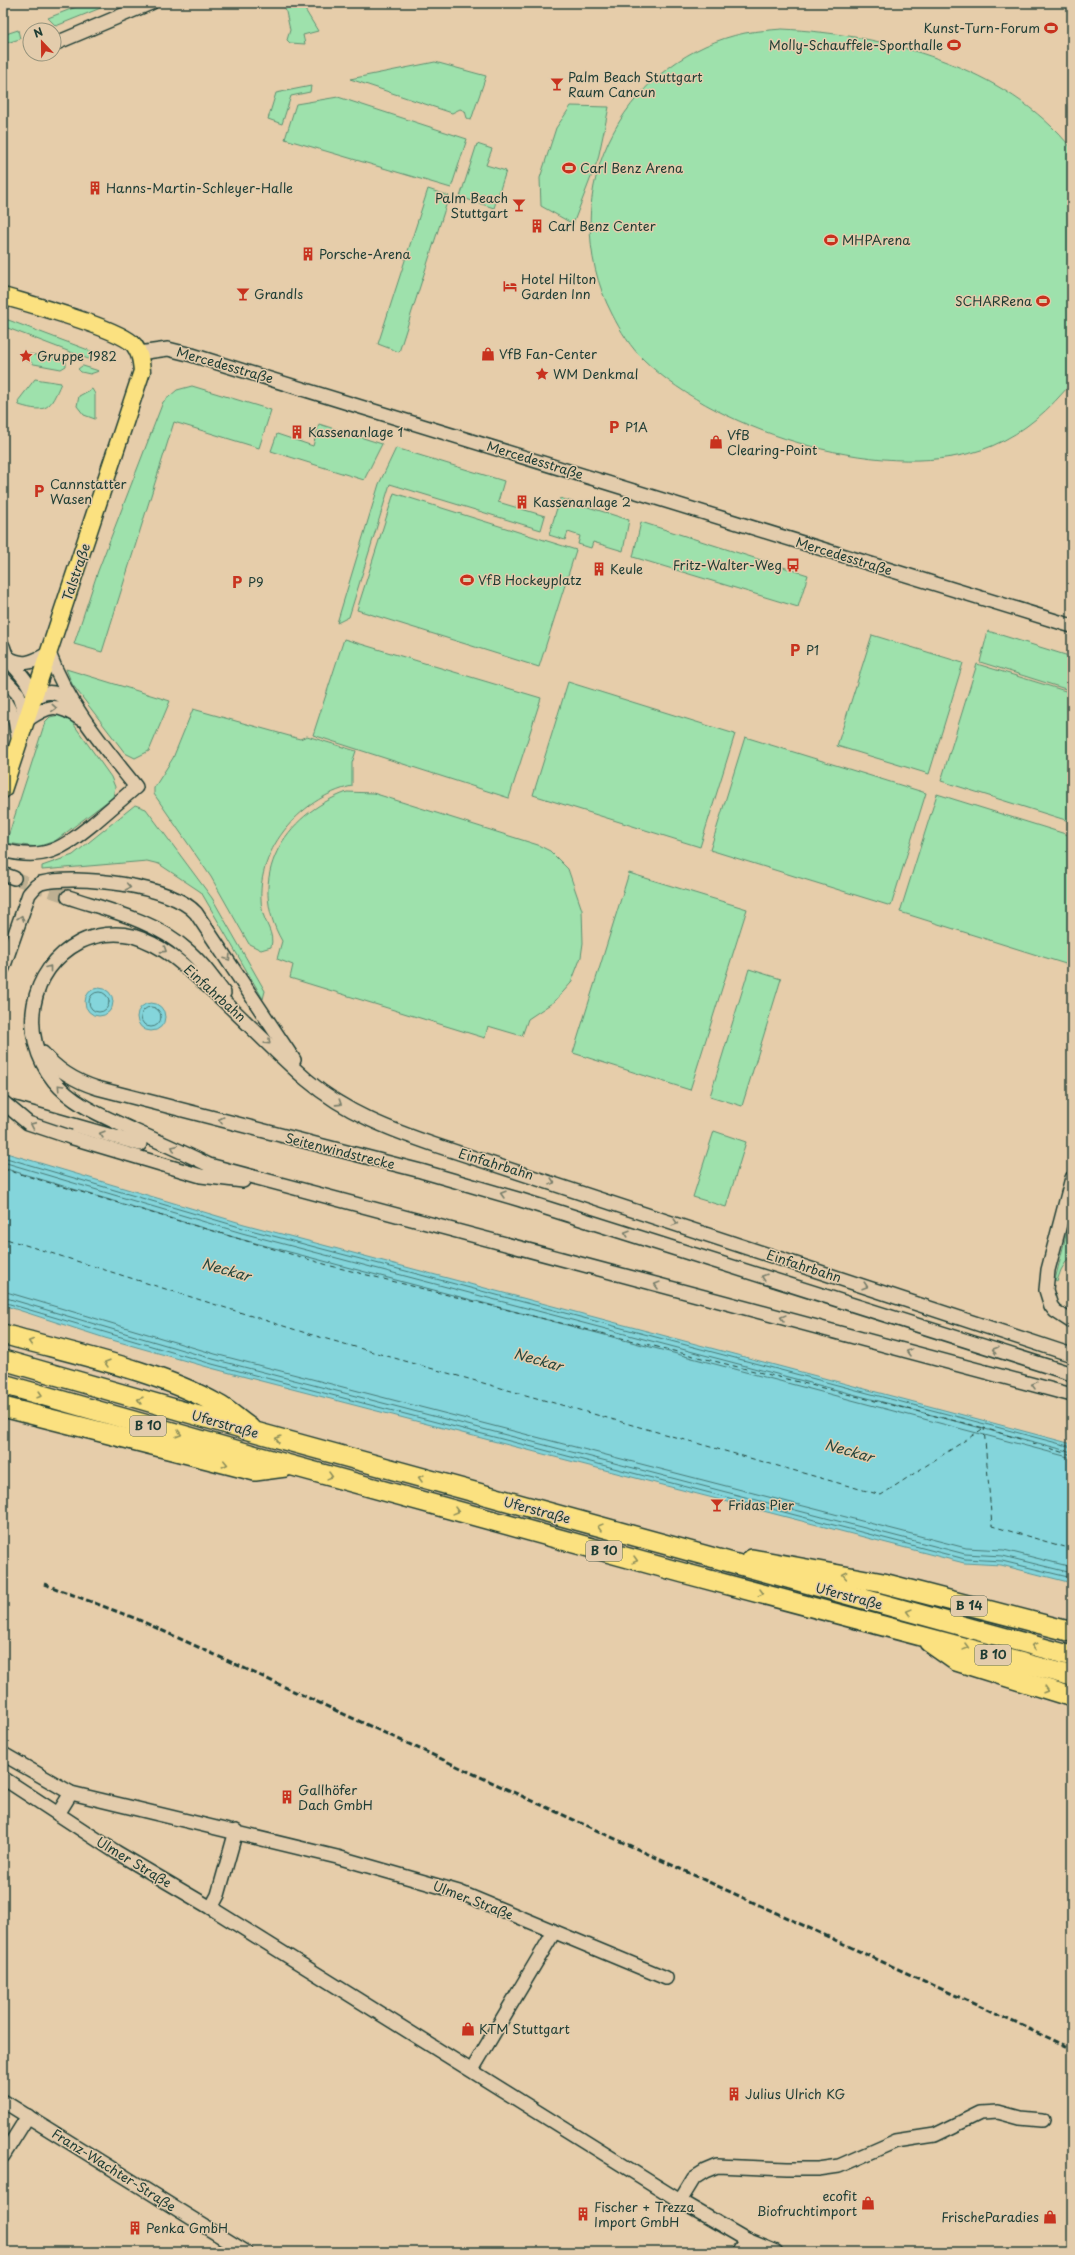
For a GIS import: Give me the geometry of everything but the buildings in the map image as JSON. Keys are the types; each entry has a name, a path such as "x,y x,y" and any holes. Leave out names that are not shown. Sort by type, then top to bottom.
{"highway":[{"name":"B 10","path":"3,1334 171,1383 217,1403 259,1433"},
{"name":"Uferstraße","path":"3,1360 259,1433 1072,1656"},
{"name":"Uferstraße","path":"3,1384 293,1466 687,1574 915,1633 1072,1676"},
{"name":"B 10","path":"3,1407 255,1471 293,1466"},
{"name":"B 14","path":"692,1552 774,1562 859,1578 1063,1631"},
{"path":"915,1633 956,1661 1072,1697"}],"main road":[{"path":"3,296 117,334 133,345 139,353"},
{"name":"Talstraße","path":"3,790 139,381 142,371 139,353"}],"street":[{"path":"62,41 151,3"},
{"name":"Mercedesstraße","path":"139,353 173,350 1072,626"},
{"path":"3,850 32,855 58,849 71,842 136,787 83,720 58,676 49,653 24,664 16,663 5,652"},
{"path":"5,652 27,680 34,698 40,694 52,692 72,702"},
{"path":"3,678 18,694 27,720 44,708 57,707 83,720"},
{"path":"3,698 15,720 19,742"},
{"path":"3,968 29,894 41,883 86,879 166,894 190,907 196,912 307,1080"},
{"path":"68,897 134,920 173,939 186,948 204,967 241,1015"},
{"name":"Einfahrbahn","path":"1072,1355 397,1132 346,1108 307,1080 241,1015 183,964 162,948 130,936 109,934 86,940 72,946 61,955 44,976 38,987 32,1011 34,1039 39,1055 53,1080 77,1102 209,1164 277,1184 1072,1395"},
{"name":"Seitenwindstrecke","path":"34,1039 57,1068 81,1083 421,1171"},
{"path":"3,1103 28,1123 201,1176 277,1184"},
{"path":"3,1103 140,1144"},
{"name":"Einfahrbahn","path":"421,1171 521,1200 1072,1374"},
{"path":"1072,1178 1048,1270 1046,1290 1051,1306 1055,1311 1072,1322"},
{"name":"Ulmer Straße","path":"3,1754 72,1793 236,1831 459,1892 666,1978"},
{"name":"Ulmer Straße","path":"3,1778 116,1852 211,1908 680,2201 747,2240 776,2252"},
{"path":"58,1814 72,1793"},
{"path":"211,1908 218,1895 236,1831"},
{"path":"472,2070 554,1932"},
{"name":"Franz-Wachter-Straße","path":"3,2101 246,2252"},
{"path":"680,2201 694,2178 717,2166 818,2169 839,2166 896,2141 934,2135 980,2113 998,2112 1020,2118 1042,2120"},
{"path":"3,2156 28,2116"},
{"path":"739,2252 747,2240"}],"green space":[{"path":"86,3 113,3 62,24 62,22 52,22 48,18"},
{"path":"284,3 301,3 318,31 303,35 305,44 290,43 287,40 290,30"},
{"name":"MHPArena","path":"782,29 821,32 861,38 901,47 940,60 978,76 1013,96 1045,120 1072,149 1072,382 1046,410 1015,434 992,446 952,457 906,460 858,456 809,446 761,430 716,410 676,386 639,355 615,320 602,292 595,269 591,246 590,222 596,175 614,131 625,113 652,81 686,56 725,38 745,33"},
{"path":"18,30 20,39 3,44 3,35"},
{"path":"435,62 486,76 471,120 467,118 465,111 460,109 452,113 350,79"},
{"path":"311,86 310,92 291,96 282,124 268,119 276,93"},
{"path":"338,97 467,139 451,188 285,139 296,104"},
{"name":"Carl Benz Arena","path":"571,106 609,107 598,159 573,224 541,206 540,178 556,128"},
{"path":"477,144 492,149 486,165 506,171 494,208 460,197"},
{"path":"428,189 449,196 399,352 378,344"},
{"path":"3,318 91,351 91,360 5,327 3,326"},
{"path":"22,353 62,359 66,362 66,366 61,369 34,364 21,358 20,354"},
{"path":"82,366 99,371 90,374 81,372 78,369"},
{"path":"35,379 61,383 51,403 42,409 29,408 19,405 18,401"},
{"path":"192,386 271,410 259,448 174,422 102,652 74,644 98,571 163,402 177,390"},
{"path":"92,389 95,394 95,419 84,415 77,406 79,396"},
{"path":"319,424 382,444 364,480 271,451 277,434 313,446"},
{"path":"396,448 504,481 498,502 545,516 541,530 390,484 349,617 337,623 379,484"},
{"name":"VfB Hockeyplatz","path":"394,493 576,550 539,667 357,610"},
{"path":"560,498 629,520 623,551 593,542 591,548 578,544 580,536 568,532 565,540 549,535"},
{"path":"641,522 808,575 798,607 633,557"},
{"path":"988,631 1072,657 1072,691 980,662"},
{"path":"872,635 963,663 929,774 837,746"},
{"path":"344,639 541,698 509,798 313,735"},
{"path":"977,664 1072,693 1072,822 941,781"},
{"path":"66,669 170,701 149,751 135,758 125,753 72,684"},
{"path":"568,682 735,734 700,847 533,795"},
{"path":"193,709 300,739 307,736 356,751 352,763 352,786 333,792 314,802 298,815 284,831 273,849 265,868 261,888 263,914 272,937 271,947 261,950 249,944 211,877 154,794 154,788 173,758"},
{"path":"59,715 72,722 111,777 115,787 113,797 55,841 37,847 6,843 45,722 50,717"},
{"path":"745,737 926,793 891,906 710,850"},
{"path":"347,792 373,793 538,845 550,851 568,869 582,910 583,943 581,957 571,983 555,1001 528,1019 522,1036 488,1026 485,1038 290,978 293,965 277,959 282,941 272,917 268,894 270,872 277,852 289,833 305,816 324,802"},
{"path":"937,794 1072,836 1072,966 900,912"},
{"path":"135,805 146,809 212,898 265,991 263,999 201,892 159,864 147,861 42,870 42,866 73,855"},
{"path":"629,873 747,909 690,1090 573,1053"},
{"path":"749,969 781,979 742,1106 710,1096"},
{"path":"714,1131 746,1142 726,1207 693,1197"},
{"path":"1072,1221 1072,1252 1061,1270 1057,1281 1055,1280 1069,1223"}],"water":[{"path":"99,988 109,992 113,1002 109,1012 99,1016 89,1012 85,1002 89,992"},
{"path":"151,1003 161,1007 165,1017 161,1027 151,1031 141,1027 137,1017 141,1007"},
{"name":"Neckar","path":"3,1152 244,1224 1072,1444 1072,1583 1001,1565 964,1563 211,1368 105,1338 3,1305"}],"ferry route":[{"path":"3,1169 331,1266 984,1428 881,1495 309,1334 3,1238"},
{"path":"1072,1455 984,1428 992,1526 1072,1549"}],"tunnel":[{"path":"14,878 68,897"}],"railway":[{"path":"44,1584 137,1619 1072,2049"}],"place":[{"name":"Kunst-Turn-Forum","path":"1051,28"},
{"name":"Molly-Schauffele-Sporthalle","path":"954,45"},
{"name":"Palm Beach Stuttgart Raum Cancun","path":"557,84"},
{"name":"Carl Benz Arena","path":"569,168"},
{"name":"Hanns-Martin-Schleyer-Halle","path":"95,188"},
{"name":"Palm Beach Stuttgart","path":"519,205"},
{"name":"Carl Benz Center","path":"537,226"},
{"name":"MHPArena","path":"831,240"},
{"name":"Porsche-Arena","path":"308,254"},
{"name":"Hotel Hilton Garden Inn","path":"510,286"},
{"name":"Grandls","path":"243,294"},
{"name":"SCHARRena","path":"1043,301"},
{"name":"VfB Fan-Center","path":"488,354"},
{"name":"Gruppe 1982","path":"26,356"},
{"name":"WM Denkmal","path":"542,374"},
{"name":"P1A","path":"614,427"},
{"name":"Kassenanlage 1","path":"297,432"},
{"name":"VfB Clearing-Point","path":"716,442"},
{"name":"Cannstatter Wasen","path":"39,491"},
{"name":"Kassenanlage 2","path":"522,502"},
{"name":"Fritz-Walter-Weg","path":"793,565"},
{"name":"Keule","path":"599,569"},
{"name":"VfB Hockeyplatz","path":"467,580"},
{"name":"P9","path":"237,582"},
{"name":"P1","path":"795,650"},
{"name":"Fridas Pier","path":"717,1505"},
{"name":"Gallhöfer Dach GmbH","path":"287,1797"},
{"name":"KTM Stuttgart","path":"468,2029"},
{"name":"Julius Ulrich KG","path":"734,2094"},
{"name":"ecofit Biofruchtimport","path":"868,2203"},
{"name":"Fischer + Trezza Import GmbH","path":"583,2214"},
{"name":"FrischeParadies","path":"1050,2217"},
{"name":"Penka GmbH","path":"135,2228"}]}
